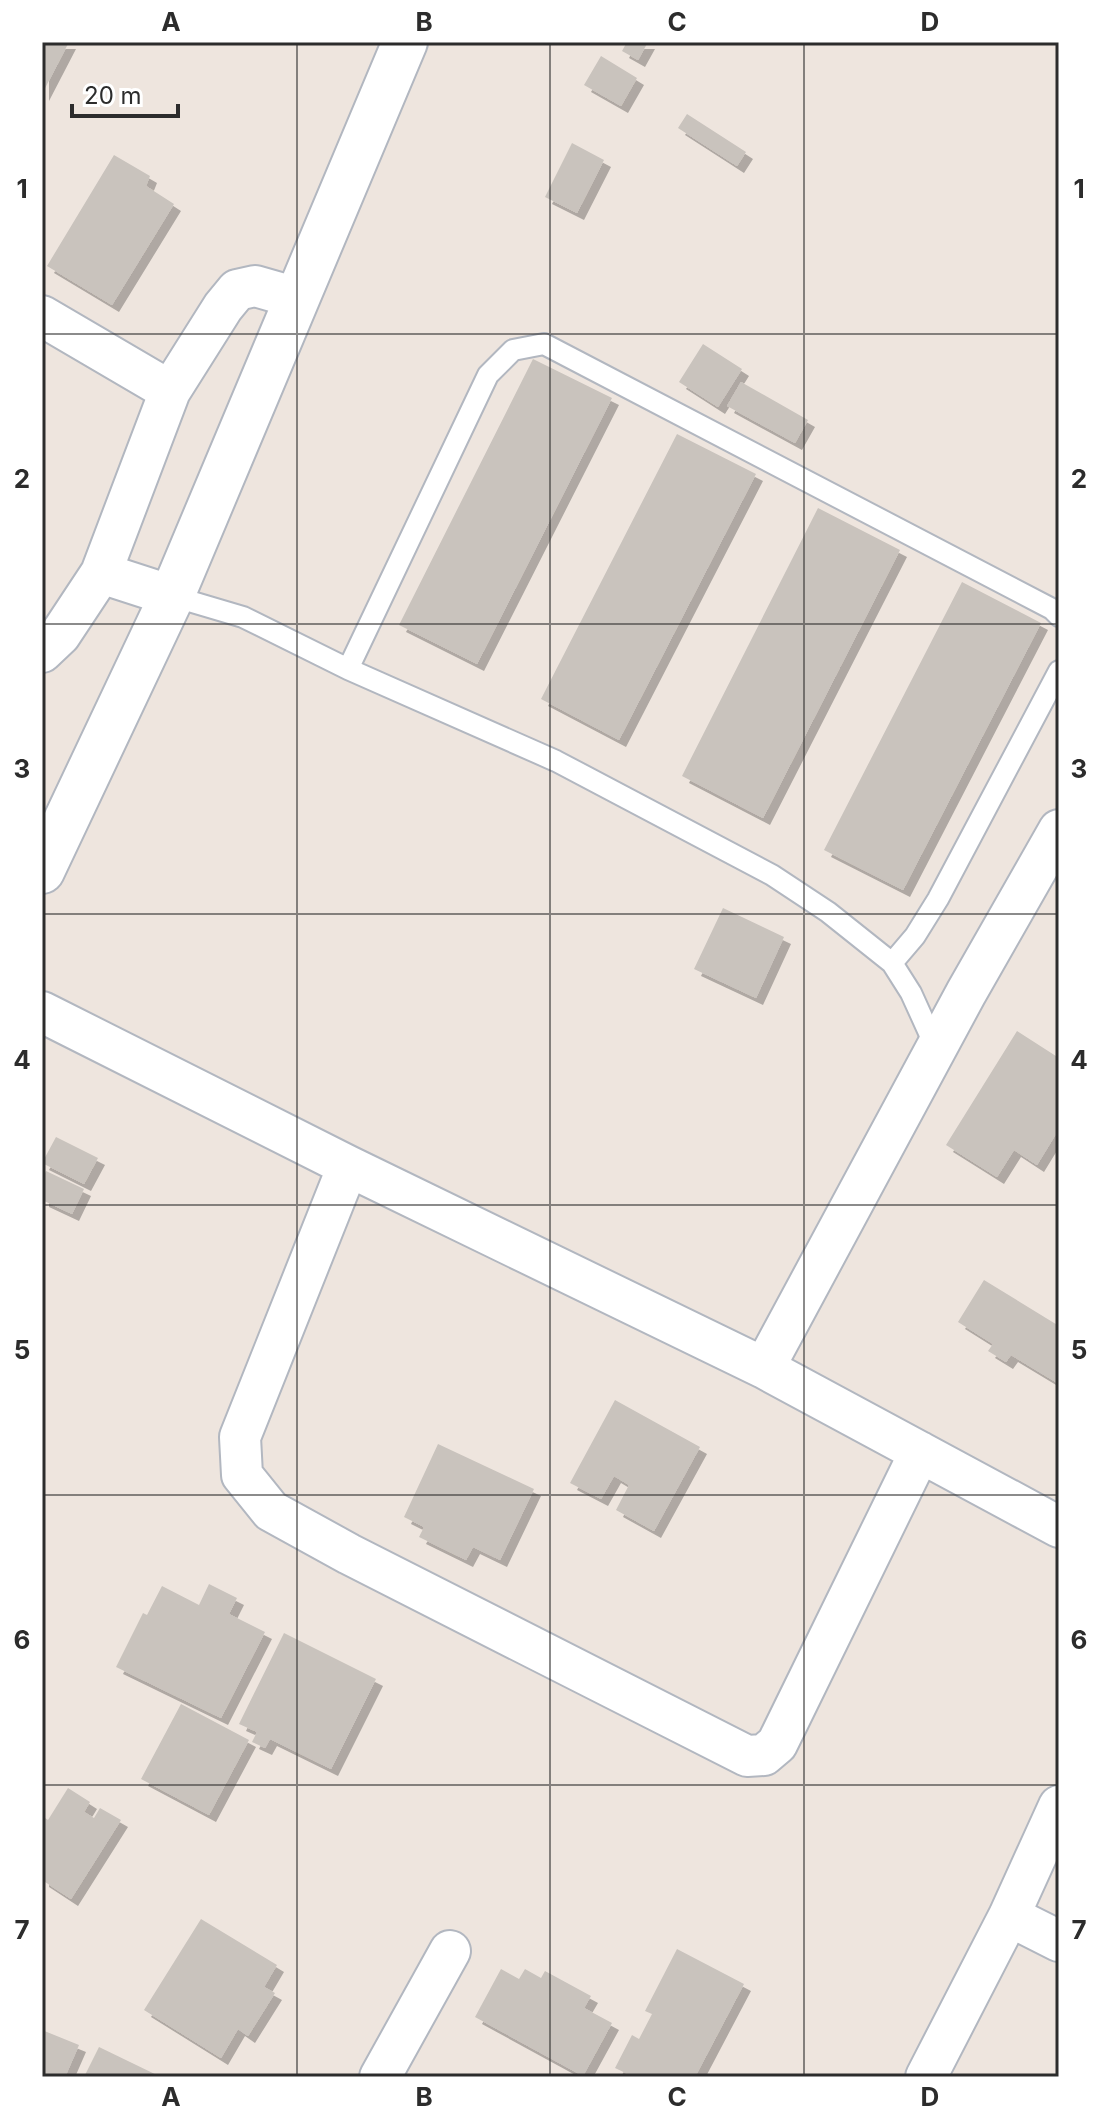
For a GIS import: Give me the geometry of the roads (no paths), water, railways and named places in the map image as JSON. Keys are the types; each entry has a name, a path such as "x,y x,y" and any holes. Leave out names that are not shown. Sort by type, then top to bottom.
{"street":[{"path":"42,871 172,596 405,42"},
{"path":"42,652 60,635 101,573 170,391 223,307 237,290 255,286 297,298"},
{"path":"42,316 170,391"},
{"path":"101,573 172,596"},
{"path":"764,1368 936,1048 1059,830"},
{"path":"42,1012 348,1166 764,1368 1059,1527"},
{"path":"348,1166 240,1437 242,1475 271,1511 297,1526 747,1756 764,1755 777,1744 920,1452"},
{"path":"926,2077 1009,1916 1059,1806"},
{"path":"1009,1916 1059,1941"},
{"path":"380,2077 450,1951"}],"lane":[{"path":"348,669 488,375 513,350 544,344 1052,609 1059,616"},
{"path":"172,596 243,617 348,669 556,761 772,875 828,912 892,963 911,993 936,1048"},
{"path":"892,963 915,936 938,899 1059,671"}]}
